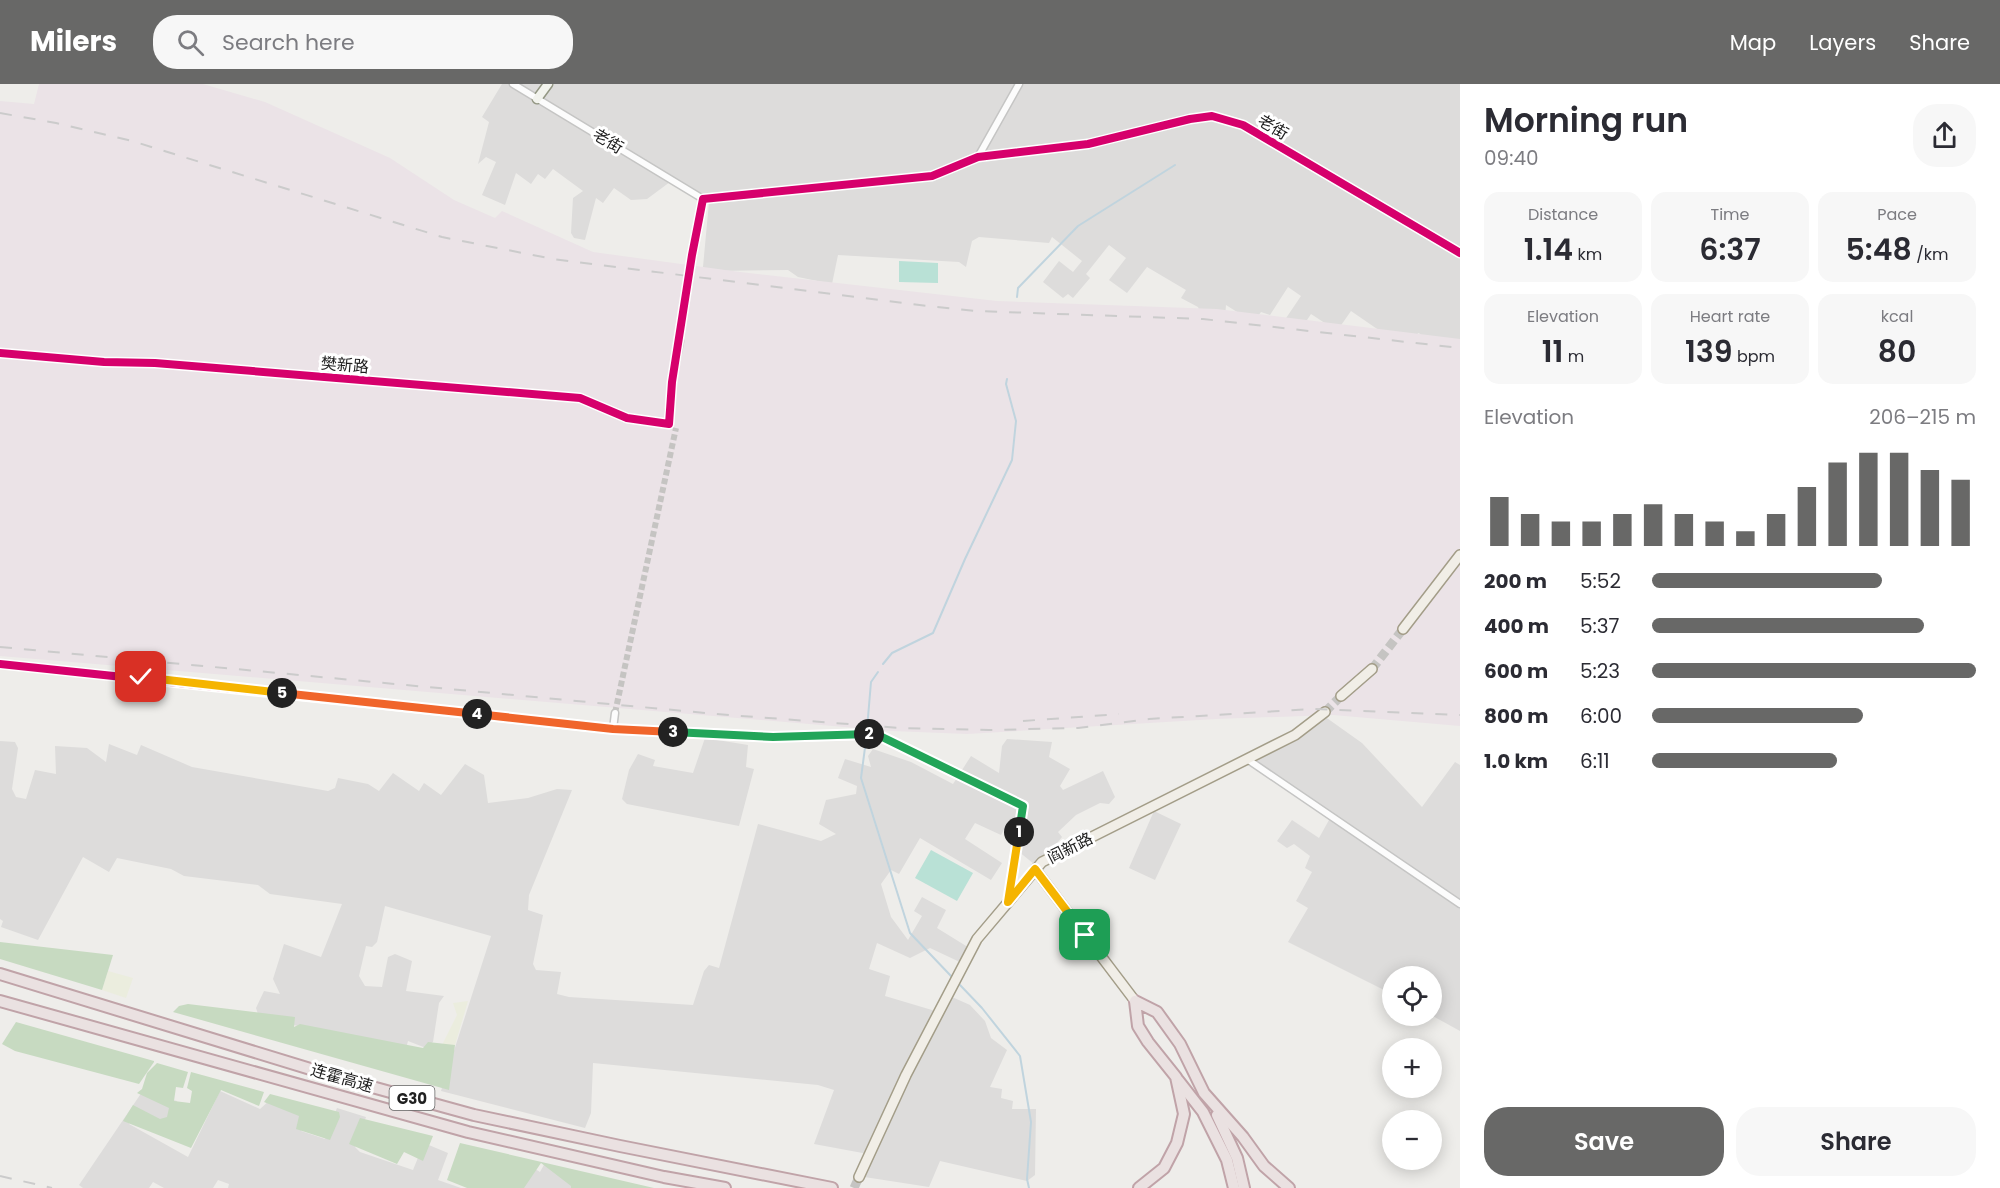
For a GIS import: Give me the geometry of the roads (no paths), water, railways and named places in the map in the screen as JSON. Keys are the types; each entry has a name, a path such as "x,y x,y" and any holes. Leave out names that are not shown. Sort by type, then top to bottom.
{"highway":[{"name":"连霍高速","path":"0,974 343,1078 474,1115 631,1149 832,1188"},
{"name":"连霍高速","path":"0,1001 468,1132 664,1177 724,1188"},
{"path":"1135,1002 1138,1026 1203,1112 1227,1160 1234,1188"},
{"path":"1135,1002 1157,1012 1180,1044 1223,1125 1237,1158 1244,1188"},
{"path":"1138,1188 1164,1168 1177,1143 1184,1114 1176,1077"},
{"path":"1204,1093 1243,1137 1264,1166 1289,1188"}],"main road":[{"path":"1403,629 1460,555"},
{"path":"1341,696 1372,669"},
{"name":"阎新路","path":"859,1177 906,1075 977,939 1042,862 1294,735 1325,712"},
{"path":"1035,869 1135,1002"}],"street":[{"name":"老街","path":"513,84 703,199 932,176 978,157 1088,144 1190,119 1212,116 1243,124 1460,253"},
{"path":"537,99 548,84"},
{"path":"978,157 1019,84"},
{"path":"692,255 703,199"},
{"path":"672,382 680,341"},
{"name":"樊新路","path":"0,353 104,362 167,364 580,398 627,418 669,424"},
{"path":"669,410 669,424 676,428"},
{"path":"0,664 74,670 613,729 773,737 876,734 1023,806 1008,902"},
{"path":"613,729 615,712"},
{"path":"1247,759 1460,904"}],"waterway":[{"path":"1017,297 1018,288 1078,226 1175,165"},
{"path":"883,664 892,653 933,633 1012,460 1016,421 1006,384 1007,379"},
{"path":"867,729 871,682 878,672"},
{"path":"866,740 861,778 910,933 951,976"},
{"path":"960,985 982,1008 1020,1056 1031,1122 1027,1179 1029,1188"}],"tunnel":[{"path":"680,341 692,255"},
{"path":"669,410 672,382"},
{"path":"615,713 676,428"},
{"path":"1372,669 1403,629"},
{"path":"1325,712 1341,696"},
{"path":"854,1188 859,1177"}],"railway":[{"path":"0,113 56,123 132,141 442,237 553,259 975,311 1203,319 1460,348"},
{"path":"0,647 716,714 900,728 989,730 1078,728 1149,719 1313,709 1460,715"},
{"path":"1023,721 1119,714"},
{"path":"0,1176 52,1188"}]}
